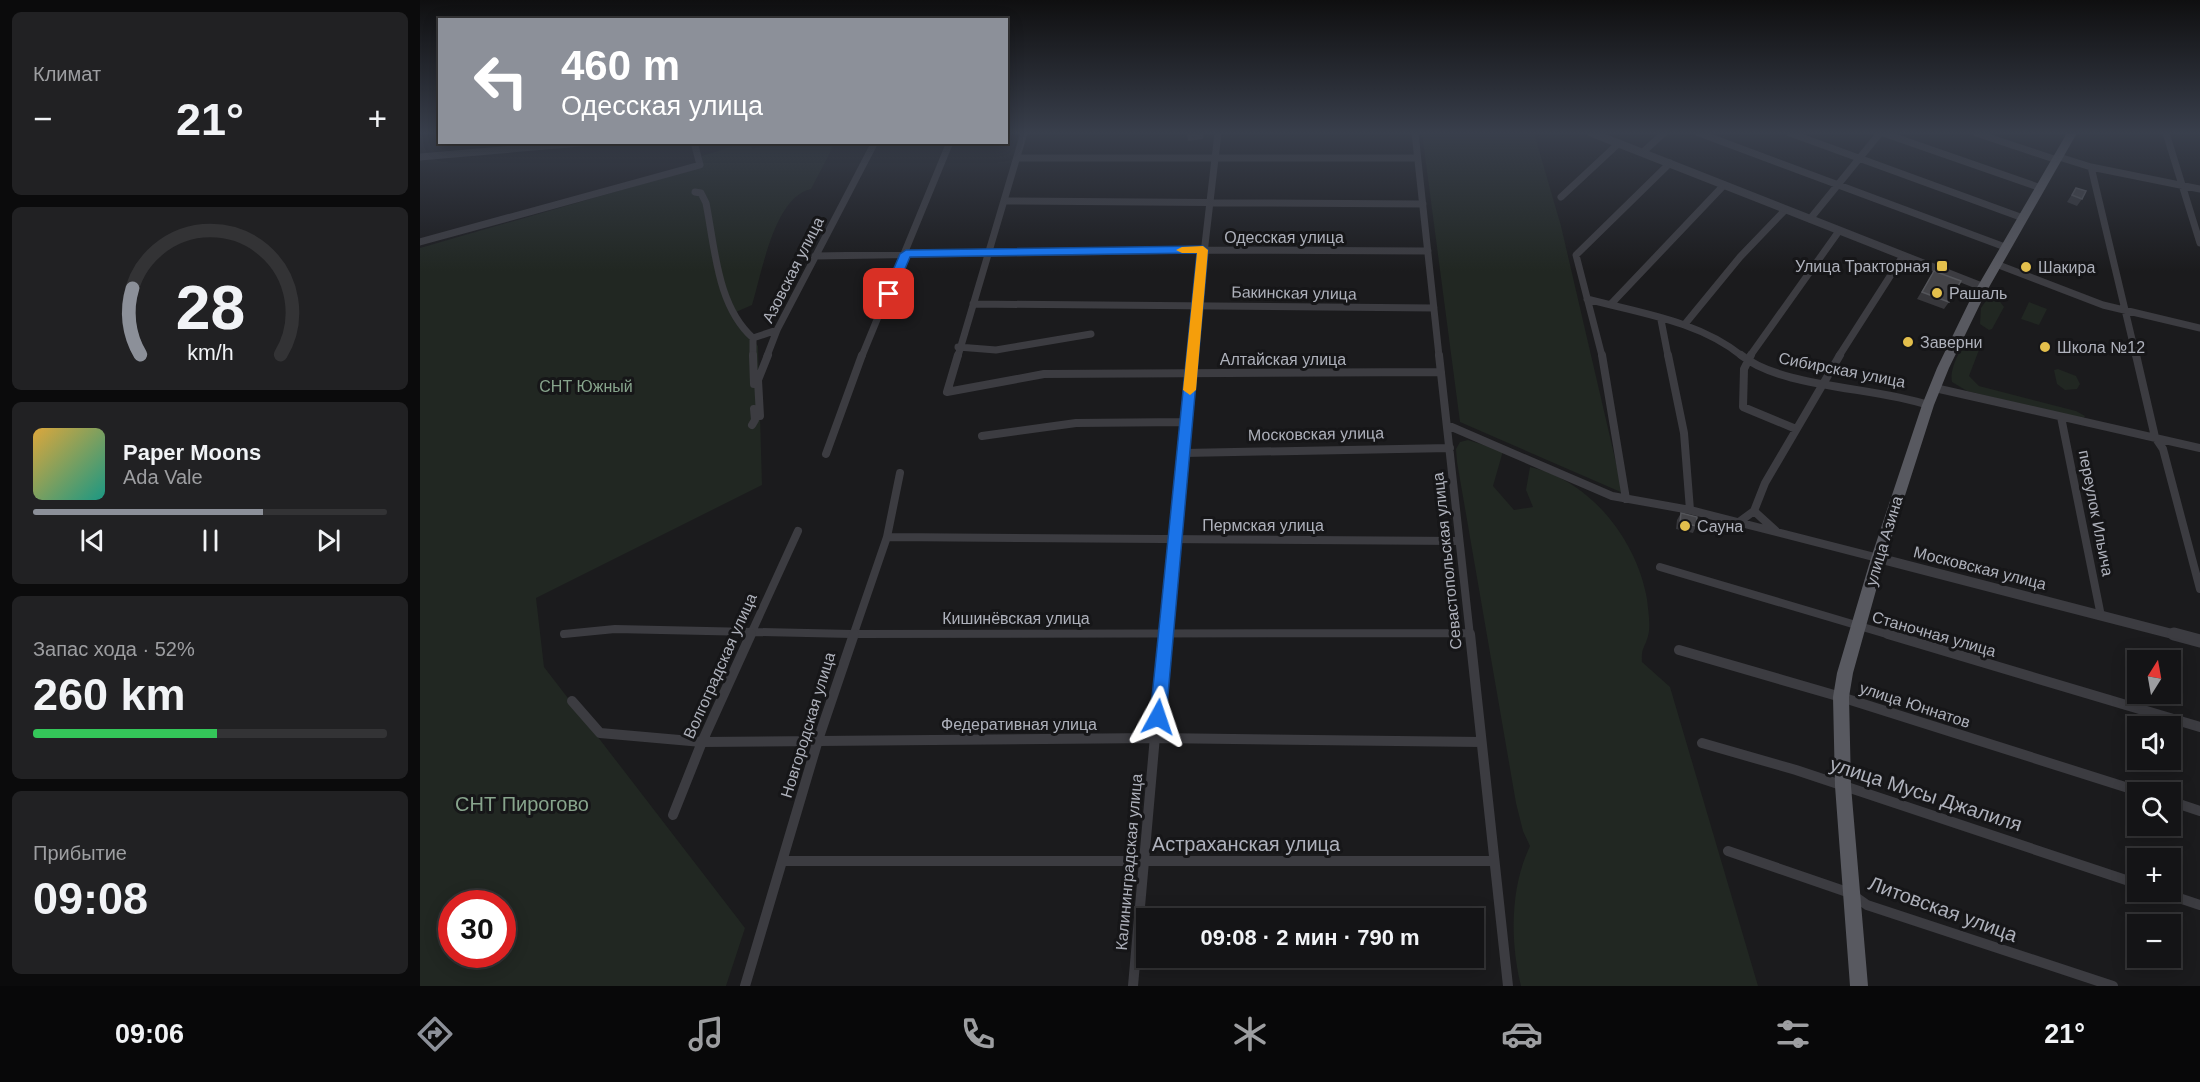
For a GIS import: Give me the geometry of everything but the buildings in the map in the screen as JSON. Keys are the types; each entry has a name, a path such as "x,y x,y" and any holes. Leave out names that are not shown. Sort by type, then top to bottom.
{"main road":[{"name":"улица Азина","path":"1859,986 1843,786 1841,697 1845,673 1878,558 1928,405 1983,287 2046,179"}],"street":[{"path":"420,242 649,179"},
{"name":"Азовская улица","path":"759,416 758,380 777,330 856,179"},
{"path":"826,454 846,395 935,179"},
{"path":"1011,179 958,347 996,350 1091,334"},
{"name":"Калининградская улица","path":"1133,986 1142,863 1184,453 1185,422 1212,179"},
{"name":"Севастопольская улица","path":"1420,179 1508,986"},
{"path":"1561,197 1580,179"},
{"path":"1626,499 1606,371 1576,255 1654,179"},
{"path":"1709,179 1983,287"},
{"path":"1822,179 2005,247"},
{"path":"1810,219 1846,179"},
{"path":"1917,179 2023,218"},
{"path":"2015,179 2041,188"},
{"path":"2094,179 2155,437 2163,449 2200,589"},
{"path":"2150,179 2200,189"},
{"path":"2182,179 2200,243"},
{"path":"1611,304 1724,185"},
{"path":"695,192 701,193 706,203 720,278 734,314 745,334 753,338 777,330"},
{"path":"1004,201 1423,204"},
{"path":"1685,324 1740,257 1785,210"},
{"path":"1796,429 1743,407 1744,369 1748,359 1839,231"},
{"name":"Одесская улица","path":"815,256 1203,250 1428,251"},
{"path":"1739,522 1754,511 1766,483 1821,384 1903,256"},
{"path":"1996,264 2126,312 2200,328"},
{"name":"Сибирская улица","path":"1587,299 1661,320 1685,324 1725,342 1754,366 1821,384 1902,396 1928,405"},
{"name":"Бакинская улица","path":"973,304 1434,308"},
{"path":"1661,320 1684,433 1690,510"},
{"path":"752,425 756,420 753,338"},
{"name":"Алтайская улица","path":"958,347 947,392 1044,374 1441,372"},
{"path":"1935,388 2200,448"},
{"name":"переулок Ильича","path":"2061,417 2101,616"},
{"path":"982,436 1077,423 1185,422"},
{"name":"Московская улица","path":"1447,425 1612,496 1690,510 1739,522 2200,641"},
{"name":"Московская улица","path":"1184,453 1450,448"},
{"name":"Новгородская улица","path":"745,986 818,741 852,634 887,537 900,473"},
{"path":"1754,511 1777,532"},
{"name":"Волгоградская улица","path":"673,814 702,742 798,531"},
{"name":"Пермская улица","path":"887,537 1459,541"},
{"name":"Станочная улица","path":"1660,567 2200,727"},
{"name":"Кишинёвская улица","path":"564,634 615,629 852,634 1469,633"},
{"name":"улица Юннатов","path":"1679,650 1841,697 2127,788"},
{"name":"Федеративная улица","path":"572,702 600,733 702,742 1156,738 1481,742"},
{"name":"улица Мусы Джалиля","path":"1702,743 1843,786 2127,880"},
{"path":"2181,805 2200,811"},
{"name":"Литовская улица","path":"1728,851 1850,893 1867,906 2114,986"},
{"name":"Астраханская улица","path":"783,861 1142,863 1494,861"},
{"path":"2181,899 2200,905"}],"green space":[{"name":"СНТ Южный","path":"659,179 816,179 811,189 798,195 788,206 771,238 752,305 736,312 743,329 758,346 762,485 536,598 544,667 745,928 726,986 420,986 420,248"},
{"path":"1428,179 1547,179 1561,226 1623,493 1460,422"},
{"path":"1988,298 1998,299 2004,307 1992,329 1989,330 1980,324 1981,308"},
{"path":"2029,302 2047,309 2039,325 2021,319"},
{"path":"1969,338 1982,342 1969,376 1979,386 2076,411 2085,416 2083,419 1967,391 1952,382 1954,365"},
{"path":"2058,369 2076,376 2080,384 2077,389 2065,390 2057,384 2054,370"},
{"path":"1468,440 1503,451 1493,486 1514,510 1533,507 1526,490 1530,467 1552,474 1591,499 1607,516 1633,555 1642,577 1649,618 1649,632 1642,662 1670,687 1758,986 1521,986 1515,951 1515,897 1523,862 1530,846 1523,831 1516,803 1457,462 1456,449 1460,442"}],"slow traffic":[{"path":"1182,250 1203,250 1190,390"}],"place":[{"name":"Улица Тракторная","path":"1942,266"},
{"name":"Шакира","path":"2026,267"},
{"name":"Рашаль","path":"1937,293"},
{"name":"Заверни","path":"1908,342"},
{"name":"Школа №12","path":"2045,347"},
{"name":"Сауна","path":"1685,526"}],"route":[{"path":"889,294 906,254 1203,250 1158,717"}],"park label":[{"name":"СНТ Пирогово","path":"522,804"}]}
